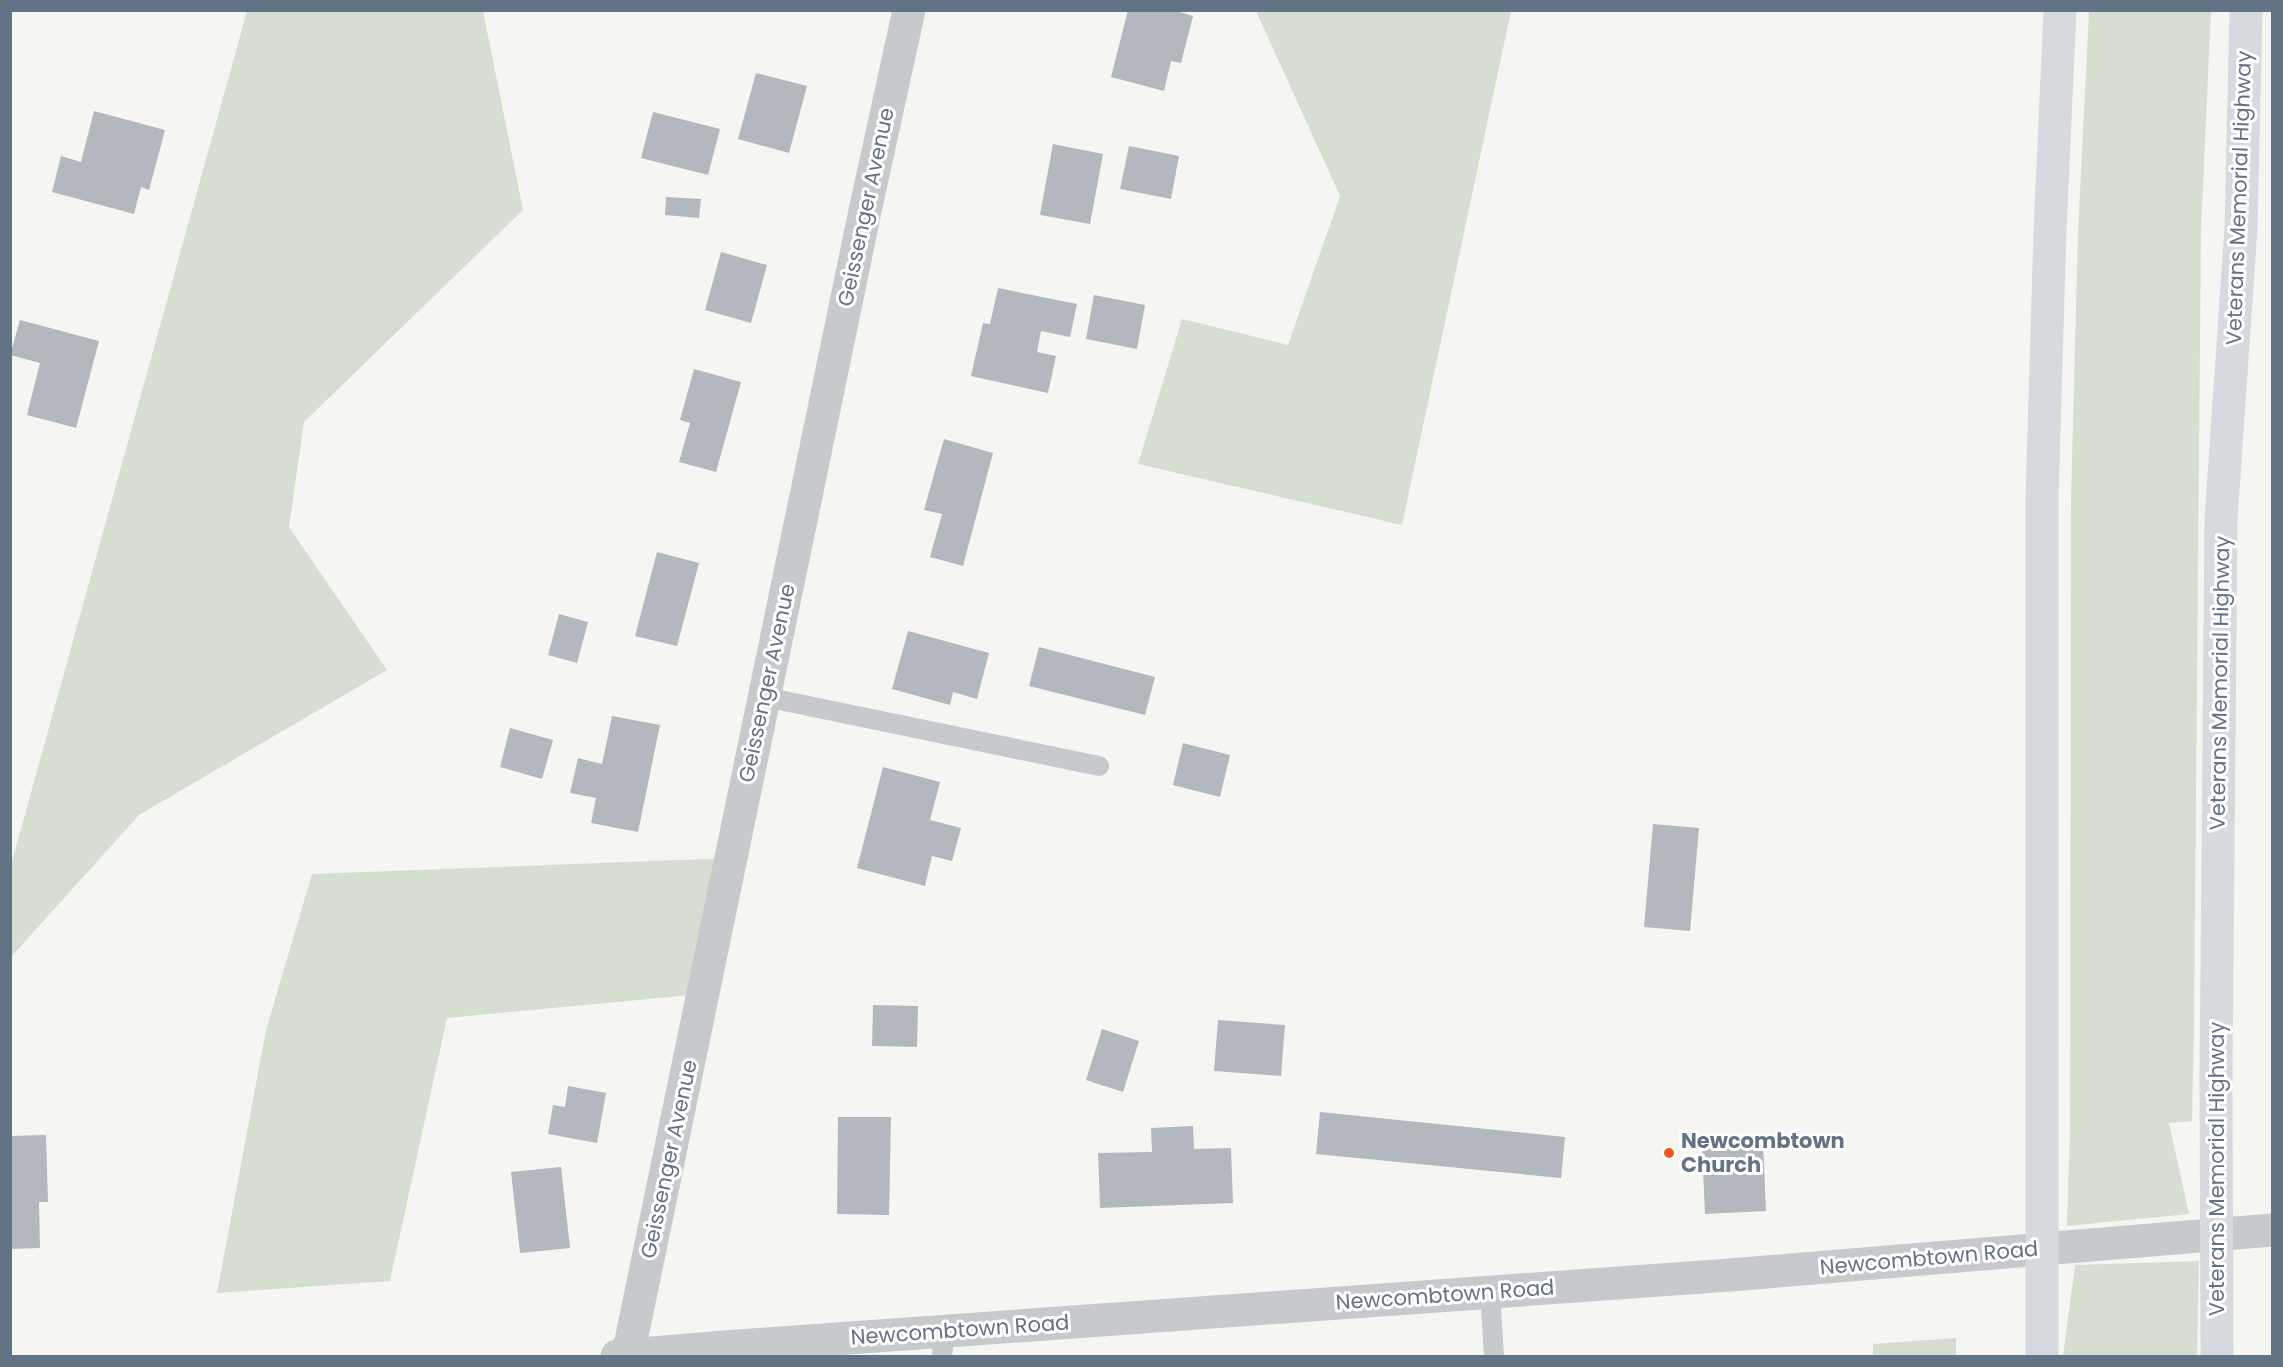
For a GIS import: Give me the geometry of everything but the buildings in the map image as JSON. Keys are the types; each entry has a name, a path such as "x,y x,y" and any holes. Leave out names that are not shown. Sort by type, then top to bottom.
{"highway":[{"path":"2045,10 2050,231"},
{"path":"2042,1356 2042,498 2050,231 2060,10"},
{"name":"Veterans Memorial Highway","path":"2217,1356 2216,1078 2222,519 2241,228 2246,10"},
{"path":"2241,228 2269,10"}],"street":[{"name":"Geissenger Avenue","path":"623,1356 765,697 864,212 909,10"},
{"name":"Newcombtown Road","path":"623,1356 943,1344 1490,1292 1730,1275 2272,1230"}],"lane":[{"path":"765,697 1099,766"},
{"path":"1490,1292 1494,1356"}],"shaded area":[{"path":"247,11 483,11 523,210 304,422 289,527 387,670 139,815 11,957 11,865"},
{"path":"1256,11 1511,11 1402,525 1138,464 1182,319 1288,345 1340,196"},
{"path":"2089,11 2211,11 2201,230 2194,1023 2192,1121 2169,1123 2189,1214 2067,1226 2070,1128 2071,499 2078,233"},
{"path":"731,858 702,994 447,1018 390,1281 217,1293 266,1030 312,874"},
{"path":"2199,1261 2197,1356 2063,1356 2075,1265"},
{"path":"1956,1338 1956,1356 1873,1356 1873,1344"}],"place":[{"name":"Newcombtown Church","path":"1669,1153"}]}
